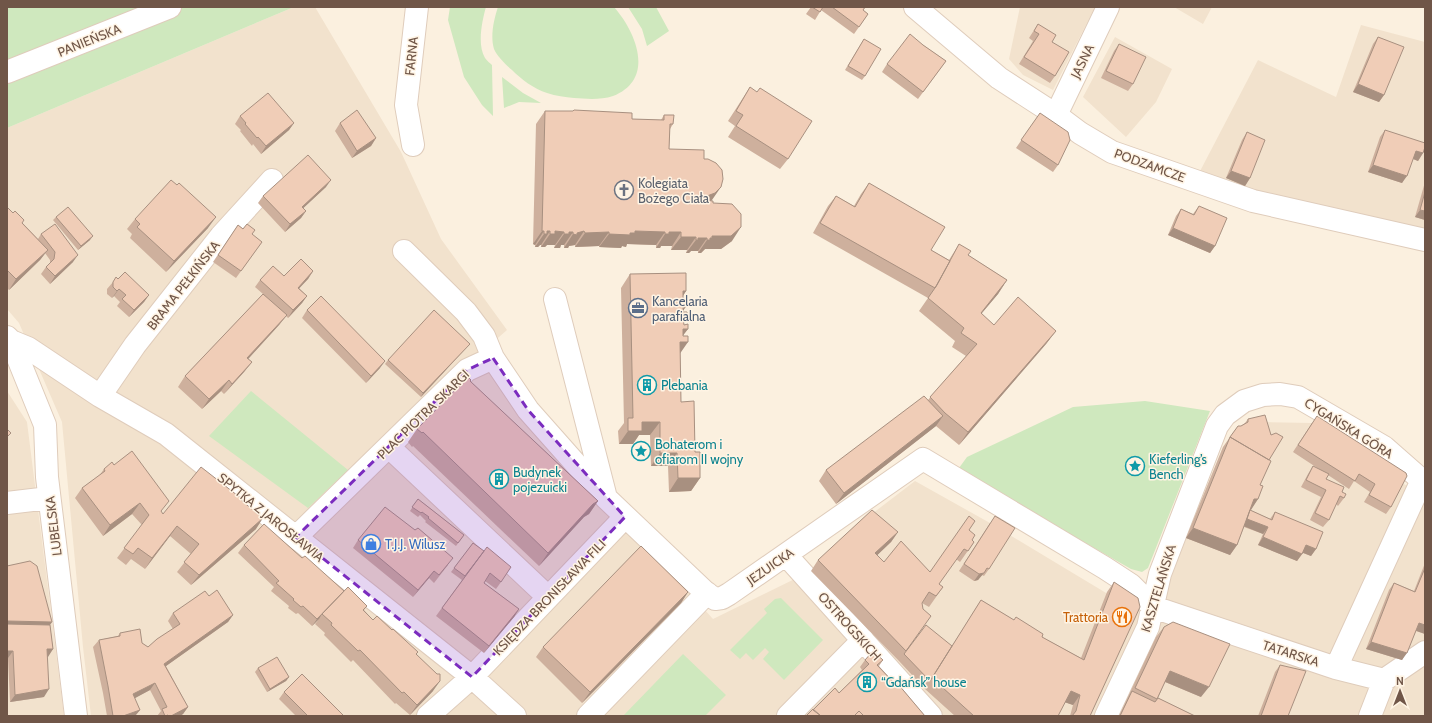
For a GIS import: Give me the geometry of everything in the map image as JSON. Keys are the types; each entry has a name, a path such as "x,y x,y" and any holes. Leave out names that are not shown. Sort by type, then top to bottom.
{"street":[{"name":"PANIEŃSKA","path":"7,72 170,7"},
{"name":"FARNA","path":"413,144 406,105 417,7"},
{"name":"PODZAMCZE","path":"915,7 999,78 1056,115 1080,133 1112,152 1253,202 1425,240"},
{"name":"JASNA","path":"1056,115 1108,7"},
{"name":"BRAMA PEŁKIŃSKA","path":"100,396 135,345 221,236 272,180"},
{"path":"404,251 466,312 484,336 493,358 528,410 606,498 707,593 588,716"},
{"path":"555,299 606,498"},
{"name":"SPYTKA Z JAROSŁAWIA","path":"9,339 28,348 100,396 166,434 472,677 515,716"},
{"name":"LUBELSKA","path":"9,339 45,425 49,498 76,716"},
{"name":"PLAC PIOTRA SKARGI","path":"296,537 467,370 493,358"},
{"name":"CYGAŃSKA GÓRA","path":"1225,415 1244,401 1262,395 1280,394 1298,397 1384,447 1424,482 1336,668"},
{"name":"KASZTELAŃSKA","path":"1106,716 1148,627 1160,574 1217,426 1225,415"},
{"path":"389,447 548,597"},
{"name":"JEZUICKA","path":"707,593 715,598 722,598 730,594 923,459 1105,568 1131,586 1153,607"},
{"path":"7,503 49,498"},
{"name":"KSIĘDZA BRONISŁAWA FILI","path":"428,716 472,677 626,517"},
{"name":"OSTROGSKICH","path":"786,555 931,716"},
{"name":"TATARSKA","path":"1153,607 1336,668 1384,680"},
{"path":"788,716 863,640"},
{"path":"1370,716 1384,680 1425,652"}],"highlighted area":[{"path":"493,358 528,410 625,517 472,677 296,537 467,370"}],"shaded area":[{"path":"294,7 315,7 401,152 441,239 507,330 476,357 713,619 811,571 864,520 915,481 990,523 1131,608 1186,538 1223,447 1233,433 1260,422 1312,423 1402,483 1425,496 1425,716 91,716 62,422 19,323 7,309 7,128"},
{"path":"1020,7 1095,7 1053,90 1023,75 1009,59"},
{"path":"1174,7 1212,7 1203,24"},
{"path":"1361,25 1425,42 1425,231 1313,209 1198,175 1258,60 1336,97"},
{"path":"1115,37 1172,69 1156,102 1126,137 1083,97"},
{"path":"7,391 27,422 64,716 7,716"}],"green space":[{"path":"7,7 294,7 7,128"},
{"path":"450,7 486,7 482,26 481,47 486,59 492,65 493,116 482,105 464,77 448,20"},
{"path":"498,7 614,7 622,17 635,42 638,54 638,67 634,78 626,88 613,96 604,98 589,99 564,97 537,89 510,68 495,52 492,33"},
{"path":"628,7 656,7 669,31 647,46 642,29"},
{"path":"502,77 523,93 541,103 519,102 504,108"},
{"path":"251,391 348,470 308,508 209,436"},
{"path":"1145,401 1210,411 1148,568 1142,572 1131,569 968,476 959,468 967,457 1073,407"},
{"path":"781,598 823,640 784,680 763,659 769,652 765,648 753,660 746,653 740,659 730,650 767,613 764,609 775,599"},
{"path":"683,654 726,695 705,716 623,716"}],"building":[{"path":"812,7 823,7 820,12"},
{"path":"832,7 865,7 863,10 868,14 859,27"},
{"path":"1038,24 1056,35 1052,42 1069,52 1055,76 1024,57 1039,34 1034,31"},
{"path":"910,34 946,61 923,92 887,64"},
{"path":"1378,37 1404,47 1384,95 1358,84"},
{"path":"864,39 881,49 865,76 848,66"},
{"path":"1119,44 1146,57 1133,84 1106,71"},
{"path":"750,87 757,92 760,88 812,121 788,159 736,126 743,115 736,111"},
{"path":"268,93 294,123 266,146 258,137 257,138 240,116"},
{"path":"357,110 376,138 357,151 340,123"},
{"name":"Kolegiata Bożego Ciała","path":"574,110 632,113 632,119 664,120 664,115 674,115 673,124 670,124 669,149 704,150 704,159 708,159 716,163 722,170 723,179 721,187 715,193 702,196 702,200 713,201 713,203 732,204 741,214 741,227 731,236 712,236 710,240 707,240 707,238 698,238 698,240 696,240 696,237 681,237 681,232 669,232 669,234 665,234 665,232 635,231 635,233 630,233 630,235 609,234 609,232 585,233 584,231 577,233 577,235 573,234 573,232 564,234 564,232 555,231 555,234 550,234 550,231 547,231 547,234 544,234 544,231 542,231 545,111"},
{"path":"1040,113 1068,132 1070,140 1058,165 1021,140"},
{"path":"1385,130 1425,143 1423,153 1416,151 1407,176 1373,165"},
{"path":"1247,132 1265,140 1250,178 1231,171"},
{"path":"308,155 331,180 302,207 306,211 290,224 263,196"},
{"path":"171,180 177,185 179,183 216,217 174,261 137,227 140,224 135,219"},
{"path":"869,183 945,227 931,250 950,261 935,288 820,223 836,196 855,207"},
{"path":"1425,192 1425,211 1420,210"},
{"path":"1199,206 1227,218 1215,246 1173,228 1181,209 1194,215"},
{"path":"7,207 13,213 15,211 24,220 22,223 48,250 16,279 7,270"},
{"path":"68,207 93,236 81,246 56,217"},
{"path":"55,224 78,255 55,276 46,267 54,259 55,252 41,234"},
{"path":"247,224 255,230 252,234 262,242 241,271 218,255 238,225 243,229"},
{"path":"959,244 971,251 968,255 1007,280 981,313 994,325 1018,297 1056,331 968,432 945,413 930,397 977,344 961,333 964,328 928,298 937,285"},
{"path":"301,259 313,271 298,288 307,296 293,310 260,280 273,266 284,276"},
{"path":"125,272 149,295 134,310 122,299 126,295 119,289 117,291 113,287 113,282 116,277 118,279"},
{"name":"Plebania","path":"686,273 686,291 683,291 683,300 687,300 687,305 683,305 683,312 687,312 687,317 683,317 684,325 688,324 688,329 683,329 683,336 688,336 688,342 680,342 681,402 694,401 695,452 700,452 700,478 678,478 677,453 660,453 660,422 642,422 642,431 628,431 628,418 633,418 630,274"},
{"path":"263,294 287,315 247,358 252,362 232,384 229,380 209,399 185,376"},
{"path":"321,296 385,361 371,376 307,310"},
{"path":"434,310 470,344 423,393 388,360"},
{"name":"Budynek pojezuicki","path":"467,376 471,380 470,381 598,501 593,504 548,553 423,432 422,433 417,429 464,381"},
{"path":"924,396 943,416 844,493 826,470"},
{"path":"1265,415 1271,435 1276,433 1283,437 1269,460 1230,437 1238,426 1248,422 1248,419"},
{"path":"1317,416 1406,473 1407,476 1391,507 1369,495 1375,484 1359,474 1355,481 1298,445"},
{"path":"7,429 11,433 7,437"},
{"path":"1230,437 1271,461 1260,485 1263,486 1258,499 1254,499 1237,545 1193,528"},
{"path":"132,451 169,501 161,511 163,514 201,467 242,499 242,501 263,518 199,575 184,562 199,544 177,526 152,558 138,548 133,554 124,548 149,515 140,503 110,525 82,488 105,471 104,469 112,462 114,465"},
{"path":"1313,466 1329,474 1326,479 1344,487 1342,492 1346,494 1344,498 1340,496 1329,520 1315,513 1326,490 1306,480"},
{"path":"418,499 464,535 458,543 428,518 429,517 412,507"},
{"path":"385,507 415,530 418,528 453,558 439,575 434,571 418,590 358,540"},
{"path":"872,510 898,532 875,553 884,562 901,541 930,572 969,516 975,521 969,530 975,535 972,540 974,542 968,551 964,549 939,584 943,587 936,596 929,592 922,603 923,609 931,616 906,651 818,560"},
{"path":"1250,510 1272,520 1275,512 1323,532 1316,549 1306,545 1302,554 1263,537 1268,527 1247,519"},
{"path":"995,516 1015,528 989,569 987,568 984,573 979,574 964,564"},
{"path":"264,524 302,558 305,556 344,591 317,619 303,606 301,607 293,600 294,599 276,583 279,581 244,545"},
{"path":"473,543 484,551 465,576 454,568"},
{"path":"641,546 688,592 590,692 543,647"},
{"path":"487,547 511,567 501,582 490,573 484,583 519,609 489,646 442,608"},
{"path":"30,561 37,566 52,622 7,621 7,566"},
{"path":"1425,568 1425,625 1419,623 1407,653 1371,642 1394,583 1415,592"},
{"path":"1114,582 1138,598 1140,607 1090,716 1072,716 1076,711 1080,695 1071,691 1058,716 974,716 932,678 981,600 1014,620 1016,617 1043,634 1042,637 1084,660"},
{"path":"348,587 367,606 363,610 373,620 377,616 418,652 416,654 437,674 440,674 440,681 417,705 404,692 402,693 360,650 358,651 331,625 332,623 322,614"},
{"path":"217,590 233,615 164,664 188,707 171,716 165,716 162,709 167,707 155,683 133,694 140,710 123,716 113,716 99,640 120,636 120,633 140,629 142,643 148,647 157,639 180,624 173,613 205,591 209,596"},
{"path":"1173,622 1230,644 1209,687 1170,671 1157,699 1135,688 1164,627"},
{"path":"7,624 50,625 53,649 47,649 49,689 15,695 13,651 7,651"},
{"path":"926,625 952,646 930,681 904,654"},
{"name":"“Gdańsk” house","path":"873,651 883,660 877,665 896,685 898,684 925,716 864,716 859,711 854,716 821,716 813,710 835,688 839,693 869,664 865,660"},
{"path":"277,657 289,677 270,689 258,668"},
{"path":"1280,665 1306,671 1288,716 1261,716"},
{"path":"302,674 344,716 308,716 284,692"},
{"path":"1132,691 1155,702 1158,698 1195,716 1120,716"},
{"path":"813,709 821,716 806,716"},
{"path":"859,711 864,716 854,716"}],"place":[{"name":"Kolegiata Bożego Ciała","path":"624,190"},
{"name":"Kancelaria parafialna","path":"638,308"},
{"name":"Plebania","path":"647,385"},
{"name":"Bohaterom i ofiarom II wojny","path":"641,451"},
{"name":"Kieferling’s Bench","path":"1135,466"},
{"name":"Budynek pojezuicki","path":"499,479"},
{"name":"T.J.J. Wilusz","path":"371,544"},
{"name":"Trattoria","path":"1122,617"},
{"name":"“Gdańsk” house","path":"867,682"}]}
